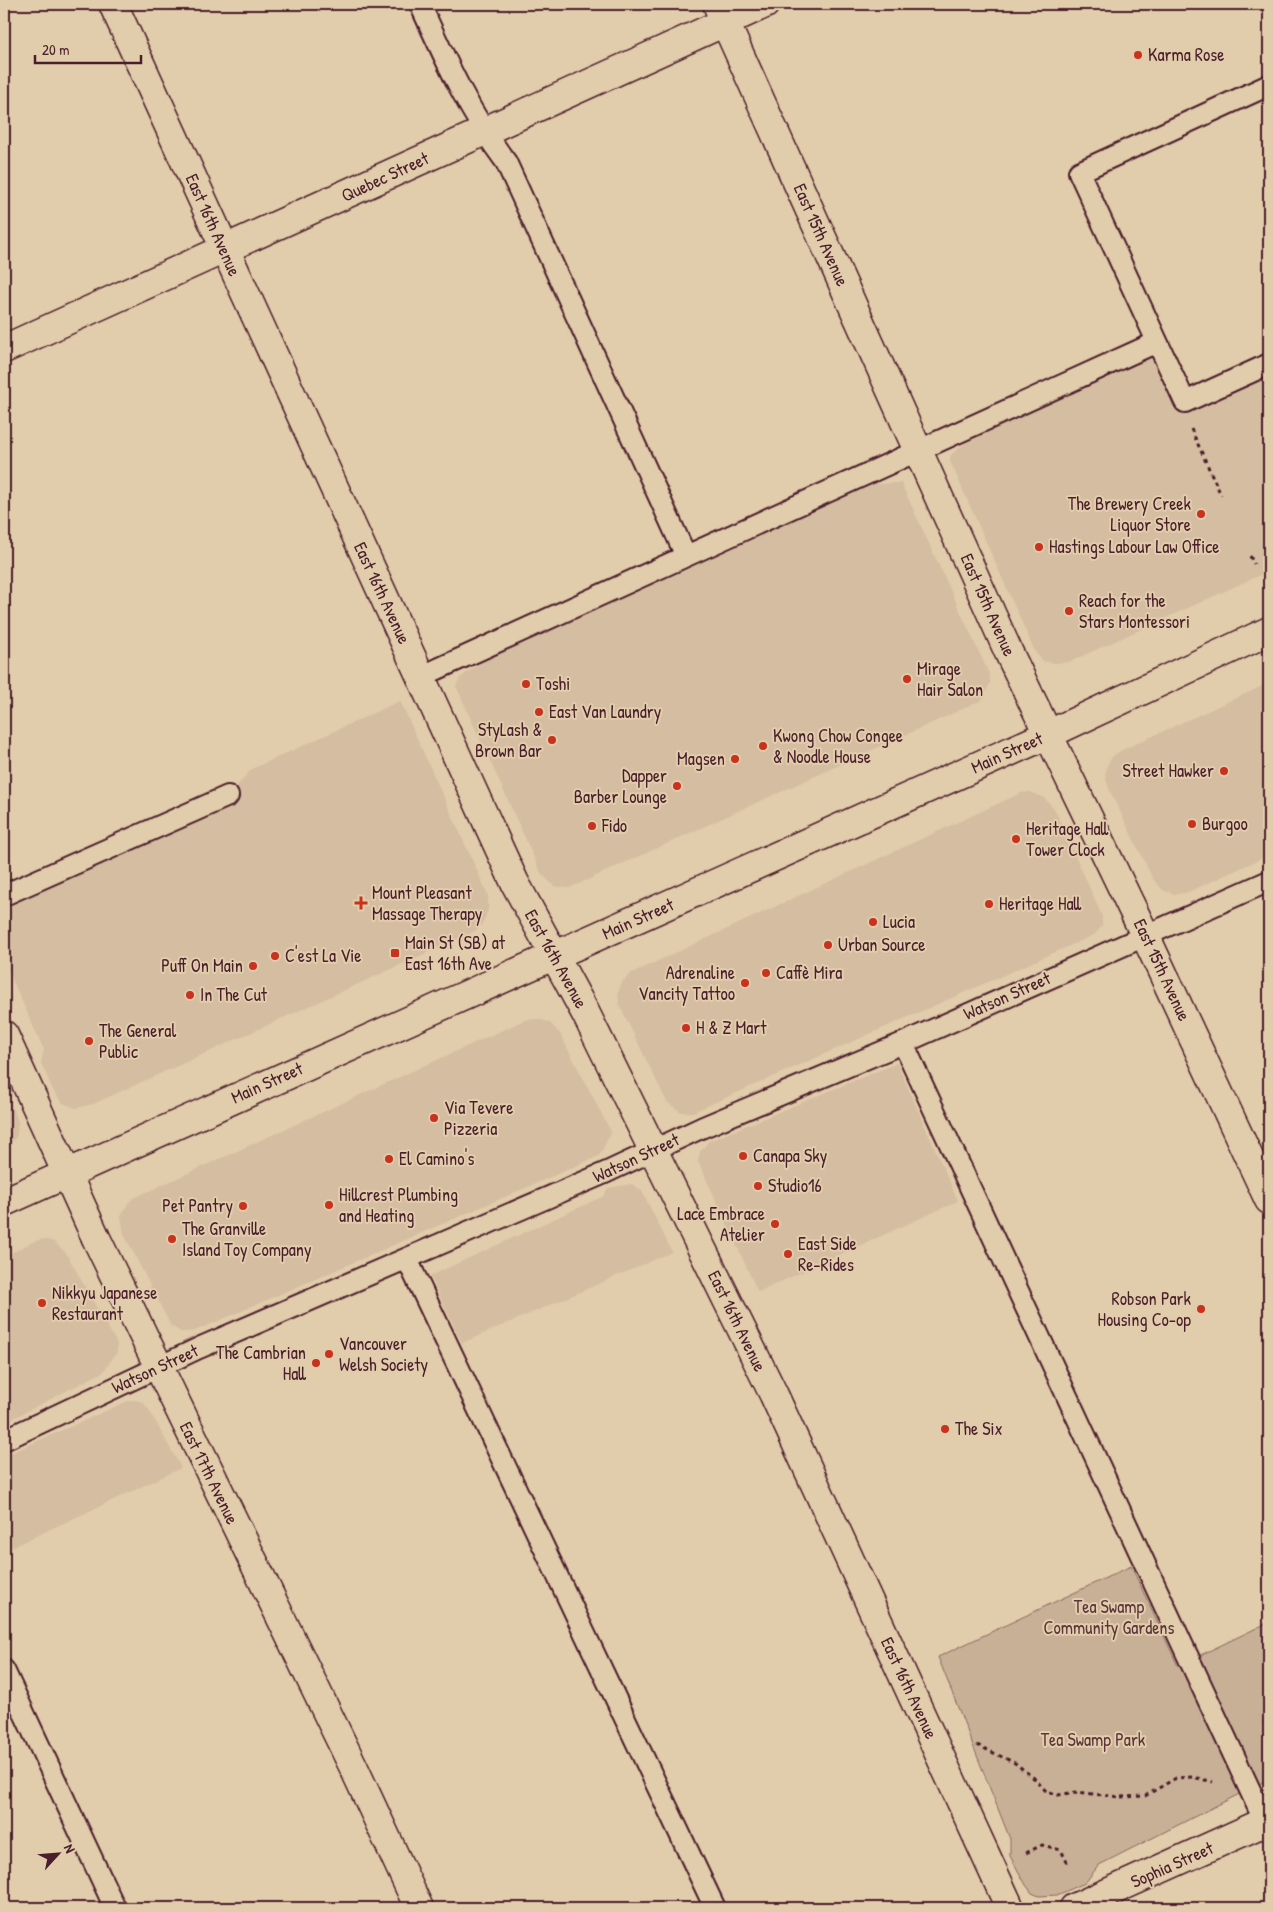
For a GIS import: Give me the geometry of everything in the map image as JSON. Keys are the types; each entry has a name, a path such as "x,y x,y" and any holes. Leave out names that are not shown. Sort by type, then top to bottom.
{"street":[{"name":"East 16th Avenue","path":"112,4 515,883 586,1014 774,1395 1010,1908"},
{"name":"Quebec Street","path":"4,348 483,132 721,13 766,4"},
{"name":"East 15th Avenue","path":"721,13 1010,653 1269,1200"},
{"name":"Main Street","path":"4,1202 1049,734 1269,631"},
{"name":"East 17th Avenue","path":"4,1036 158,1368 354,1768 419,1908"},
{"name":"Sophia Street","path":"1074,1908 1268,1824"}],"lane":[{"path":"420,4 462,95 483,132 506,162 686,556"},
{"path":"1269,85 1079,172 1185,402 1269,364"},
{"path":"420,677 1157,342"},
{"path":"4,896 228,796"},
{"name":"Watson Street","path":"4,1440 158,1368 1269,880"},
{"path":"903,1042 1268,1824"},
{"path":"407,1259 715,1908"},
{"path":"4,1670 115,1908"}],"path":[{"path":"1185,402 1193,434 1221,494"},
{"path":"1250,556 1254,564"},
{"path":"1269,1705 1265,1712 1265,1733 1269,1743"},
{"path":"977,1745 1015,1763 1045,1790 1058,1794 1076,1792 1120,1797 1145,1796 1176,1778 1193,1777 1220,1785"},
{"path":"1026,1853 1042,1845 1061,1850 1069,1866"}],"shaded area":[{"path":"1157,342 1185,402 1269,364 1269,571 1069,662 1053,663 1043,661 1035,652 950,461 950,456 965,443 960,432"},
{"path":"875,471 879,484 901,483 989,674 990,683 982,700 576,885 569,888 554,886 541,873 456,686 460,678 481,663 476,650"},
{"path":"1269,683 1269,855 1186,893 1174,894 1163,890 1153,879 1110,791 1105,776 1107,766 1112,757 1120,751"},
{"path":"400,701 488,895 488,910 482,924 475,931 93,1104 76,1108 63,1103 54,1092 41,1063 44,1050 4,961 4,895 228,796 252,769"},
{"path":"1030,792 1044,798 1055,810 1102,916 1102,926 1094,935 693,1112 681,1112 667,1102 619,1004 618,993 622,982 632,973 1021,793"},
{"path":"538,1019 549,1022 560,1034 611,1132 599,1156 195,1331 181,1332 171,1326 124,1234 121,1216 129,1202 136,1197 525,1020"},
{"path":"897,1063 958,1201 758,1292 698,1161 700,1152 709,1141"},
{"path":"4,1085 18,1122 17,1135 8,1147 4,1149"},
{"path":"632,1184 642,1191 672,1252 462,1343 430,1276 604,1196 608,1188"},
{"path":"43,1239 54,1242 66,1253 117,1344 117,1352 103,1372 4,1423 4,1257 30,1243"},
{"path":"128,1401 143,1402 149,1410 181,1468 4,1551 4,1456"}],"green space":[{"name":"Tea Swamp Park","path":"1131,1566 1178,1666 1269,1622 1269,1779 1099,1865 1085,1883 1057,1895 1039,1896 1032,1893 1026,1885 1010,1856 1010,1839 938,1657"}],"place":[{"name":"Karma Rose","path":"1138,55"},
{"name":"The Brewery Creek Liquor Store","path":"1201,514"},
{"name":"Hastings Labour Law Office","path":"1039,547"},
{"name":"Reach for the Stars Montessori","path":"1069,611"},
{"name":"Mirage Hair Salon","path":"907,679"},
{"name":"Toshi","path":"526,684"},
{"name":"East Van Laundry","path":"539,712"},
{"name":"StyLash & Brown Bar","path":"552,740"},
{"name":"Kwong Chow Congee & Noodle House","path":"763,746"},
{"name":"Magsen","path":"735,759"},
{"name":"Street Hawker","path":"1224,771"},
{"name":"Dapper Barber Lounge","path":"677,786"},
{"name":"Burgoo","path":"1192,824"},
{"name":"Fido","path":"592,826"},
{"name":"Heritage Hall Tower Clock","path":"1016,839"},
{"name":"Mount Pleasant Massage Therapy","path":"361,903"},
{"name":"Heritage Hall","path":"989,904"},
{"name":"Lucia","path":"873,922"},
{"name":"Urban Source","path":"828,945"},
{"name":"Main St (SB) at East 16th Ave","path":"395,953"},
{"name":"C'est La Vie","path":"275,956"},
{"name":"Puff On Main","path":"253,966"},
{"name":"Caffè Mira","path":"766,973"},
{"name":"Adrenaline Vancity Tattoo","path":"745,983"},
{"name":"In The Cut","path":"190,995"},
{"name":"H & Z Mart","path":"686,1028"},
{"name":"The General Public","path":"89,1041"},
{"name":"Via Tevere Pizzeria","path":"434,1118"},
{"name":"Canapa Sky","path":"743,1156"},
{"name":"El Camino's","path":"389,1159"},
{"name":"Studio16","path":"758,1186"},
{"name":"Hillcrest Plumbing and Heating","path":"329,1205"},
{"name":"Pet Pantry","path":"243,1206"},
{"name":"Lace Embrace Atelier","path":"775,1224"},
{"name":"The Granville Island Toy Company","path":"172,1239"},
{"name":"East Side Re-Rides","path":"788,1254"},
{"name":"Nikkyu Japanese Restaurant","path":"42,1303"},
{"name":"Robson Park Housing Co-op","path":"1201,1309"},
{"name":"Vancouver Welsh Society","path":"329,1354"},
{"name":"The Cambrian Hall","path":"316,1363"},
{"name":"The Six","path":"945,1429"}],"park label":[{"name":"Tea Swamp Community Gardens","path":"1109,1617"}]}
